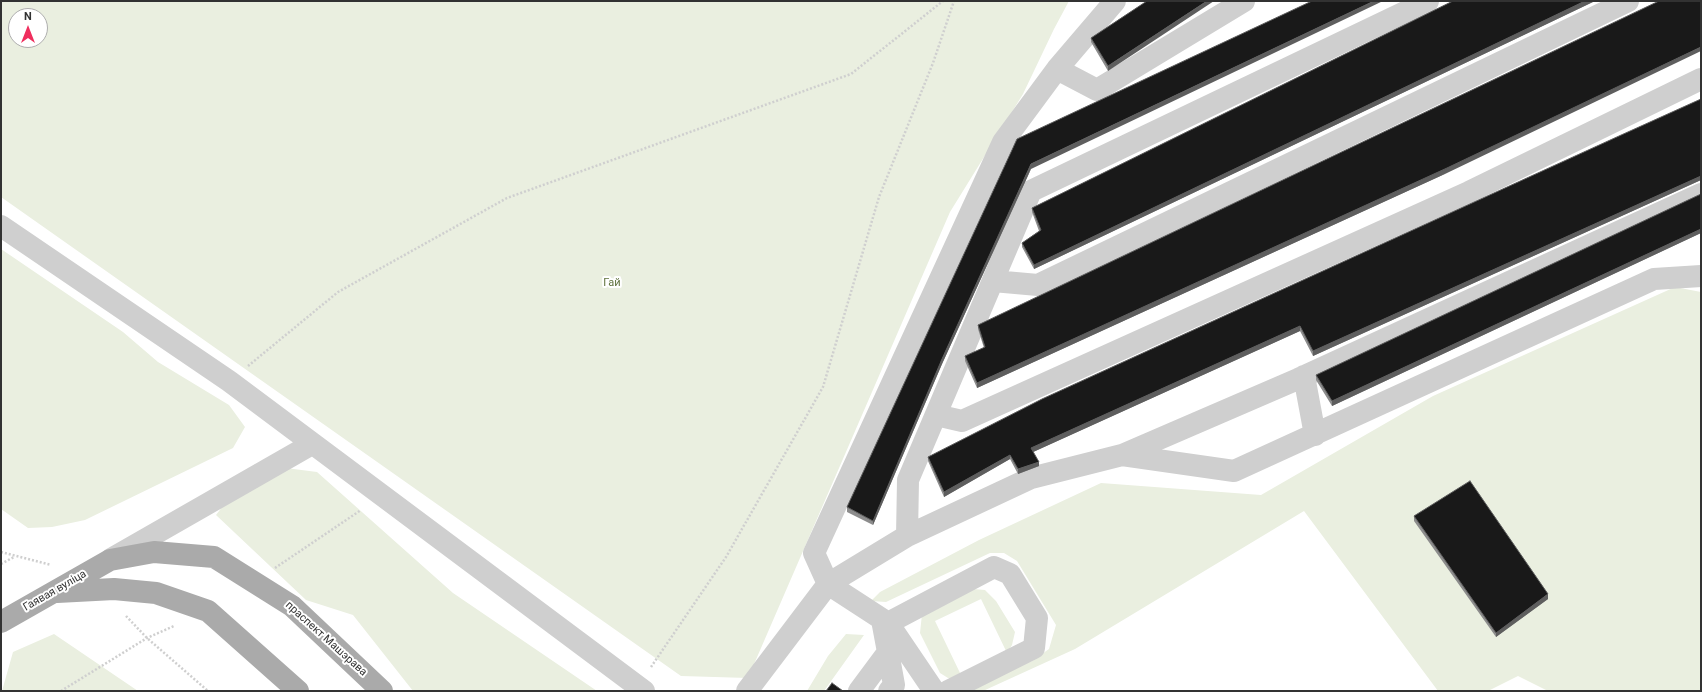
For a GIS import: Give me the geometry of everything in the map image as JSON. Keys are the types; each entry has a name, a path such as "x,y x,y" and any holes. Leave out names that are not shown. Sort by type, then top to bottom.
{"main road":[{"name":"праспект Машэрава","path":"110,560 154,552 214,557 292,606 382,691"},
{"name":"Гаявая вуліца","path":"1,622 110,560"},
{"path":"52,592 114,589 156,592 208,611 298,691"}],"street":[{"path":"934,691 885,621 828,584 814,553 1003,142 1057,69 1115,1"},
{"path":"1057,69 1097,90 1244,1"},
{"path":"907,536 908,480 1031,190 1428,1"},
{"path":"993,281 1038,285 1628,1"},
{"path":"936,415 962,420 1469,192 1701,79"},
{"path":"747,691 828,584 907,536 1032,478 1122,455 1304,376 1701,194"},
{"path":"1,226 229,381 641,689"},
{"path":"1122,455 1234,471 1654,279 1701,276"},
{"path":"1304,376 1315,434"},
{"path":"110,560 312,444"},
{"path":"885,621 994,567 1010,574 1037,618 1034,648 948,691"},
{"path":"885,621 893,689"},
{"path":"859,691 888,652"}],"path":[{"path":"229,381 338,292 507,198 851,74 943,1"},
{"path":"641,689 726,557 823,386 879,197 933,64 954,1"},
{"path":"254,582 362,509"},
{"path":"1,564 15,556"},
{"path":"61,691 147,638 208,611"}],"green space":[{"name":"Гай","path":"1,1 1069,1 1023,94 950,212 748,678 681,676 1,197"},
{"path":"1,249 123,332 158,362 229,405 245,427 233,448 85,520 52,527 28,528 1,509"},
{"path":"1675,287 1701,292 1701,691 1548,691 1518,676 1488,691 1438,691 1304,511 1075,649 983,691 964,691 1032,661 1049,649 1056,625 1017,561 1004,553 990,553 886,602 871,601 880,592 979,540 1101,483 1261,495 1433,396"},
{"path":"255,464 317,472 453,593 597,691 413,691 353,615 306,600 216,515"},
{"path":"973,589 985,590 996,601 1015,632 1012,645 1007,653 981,599 935,621 961,675 955,679 948,678 940,673 920,633 922,614"},
{"path":"54,634 138,691 2,691 13,652"},
{"path":"846,634 864,635 824,691 807,691 828,656"}],"building":[{"path":"1147,1 1207,1 1108,66 1091,38"},
{"path":"1312,1 1374,1 1031,164 942,359 873,521 847,507 1017,139"},
{"path":"1453,1 1585,1 1034,265 1022,243 1041,230 1032,208"},
{"path":"1659,1 1701,1 1701,47 1447,168 977,383 965,356 985,347 978,325"},
{"path":"1701,99 1701,176 1313,351 1300,326 1031,448 1039,462 1018,469 1010,455 944,492 928,457 1042,399"},
{"path":"1701,194 1701,229 1332,401 1316,375"},
{"path":"1470,481 1548,594 1496,633 1414,516"},
{"path":"832,683 843,691 826,691"}]}
